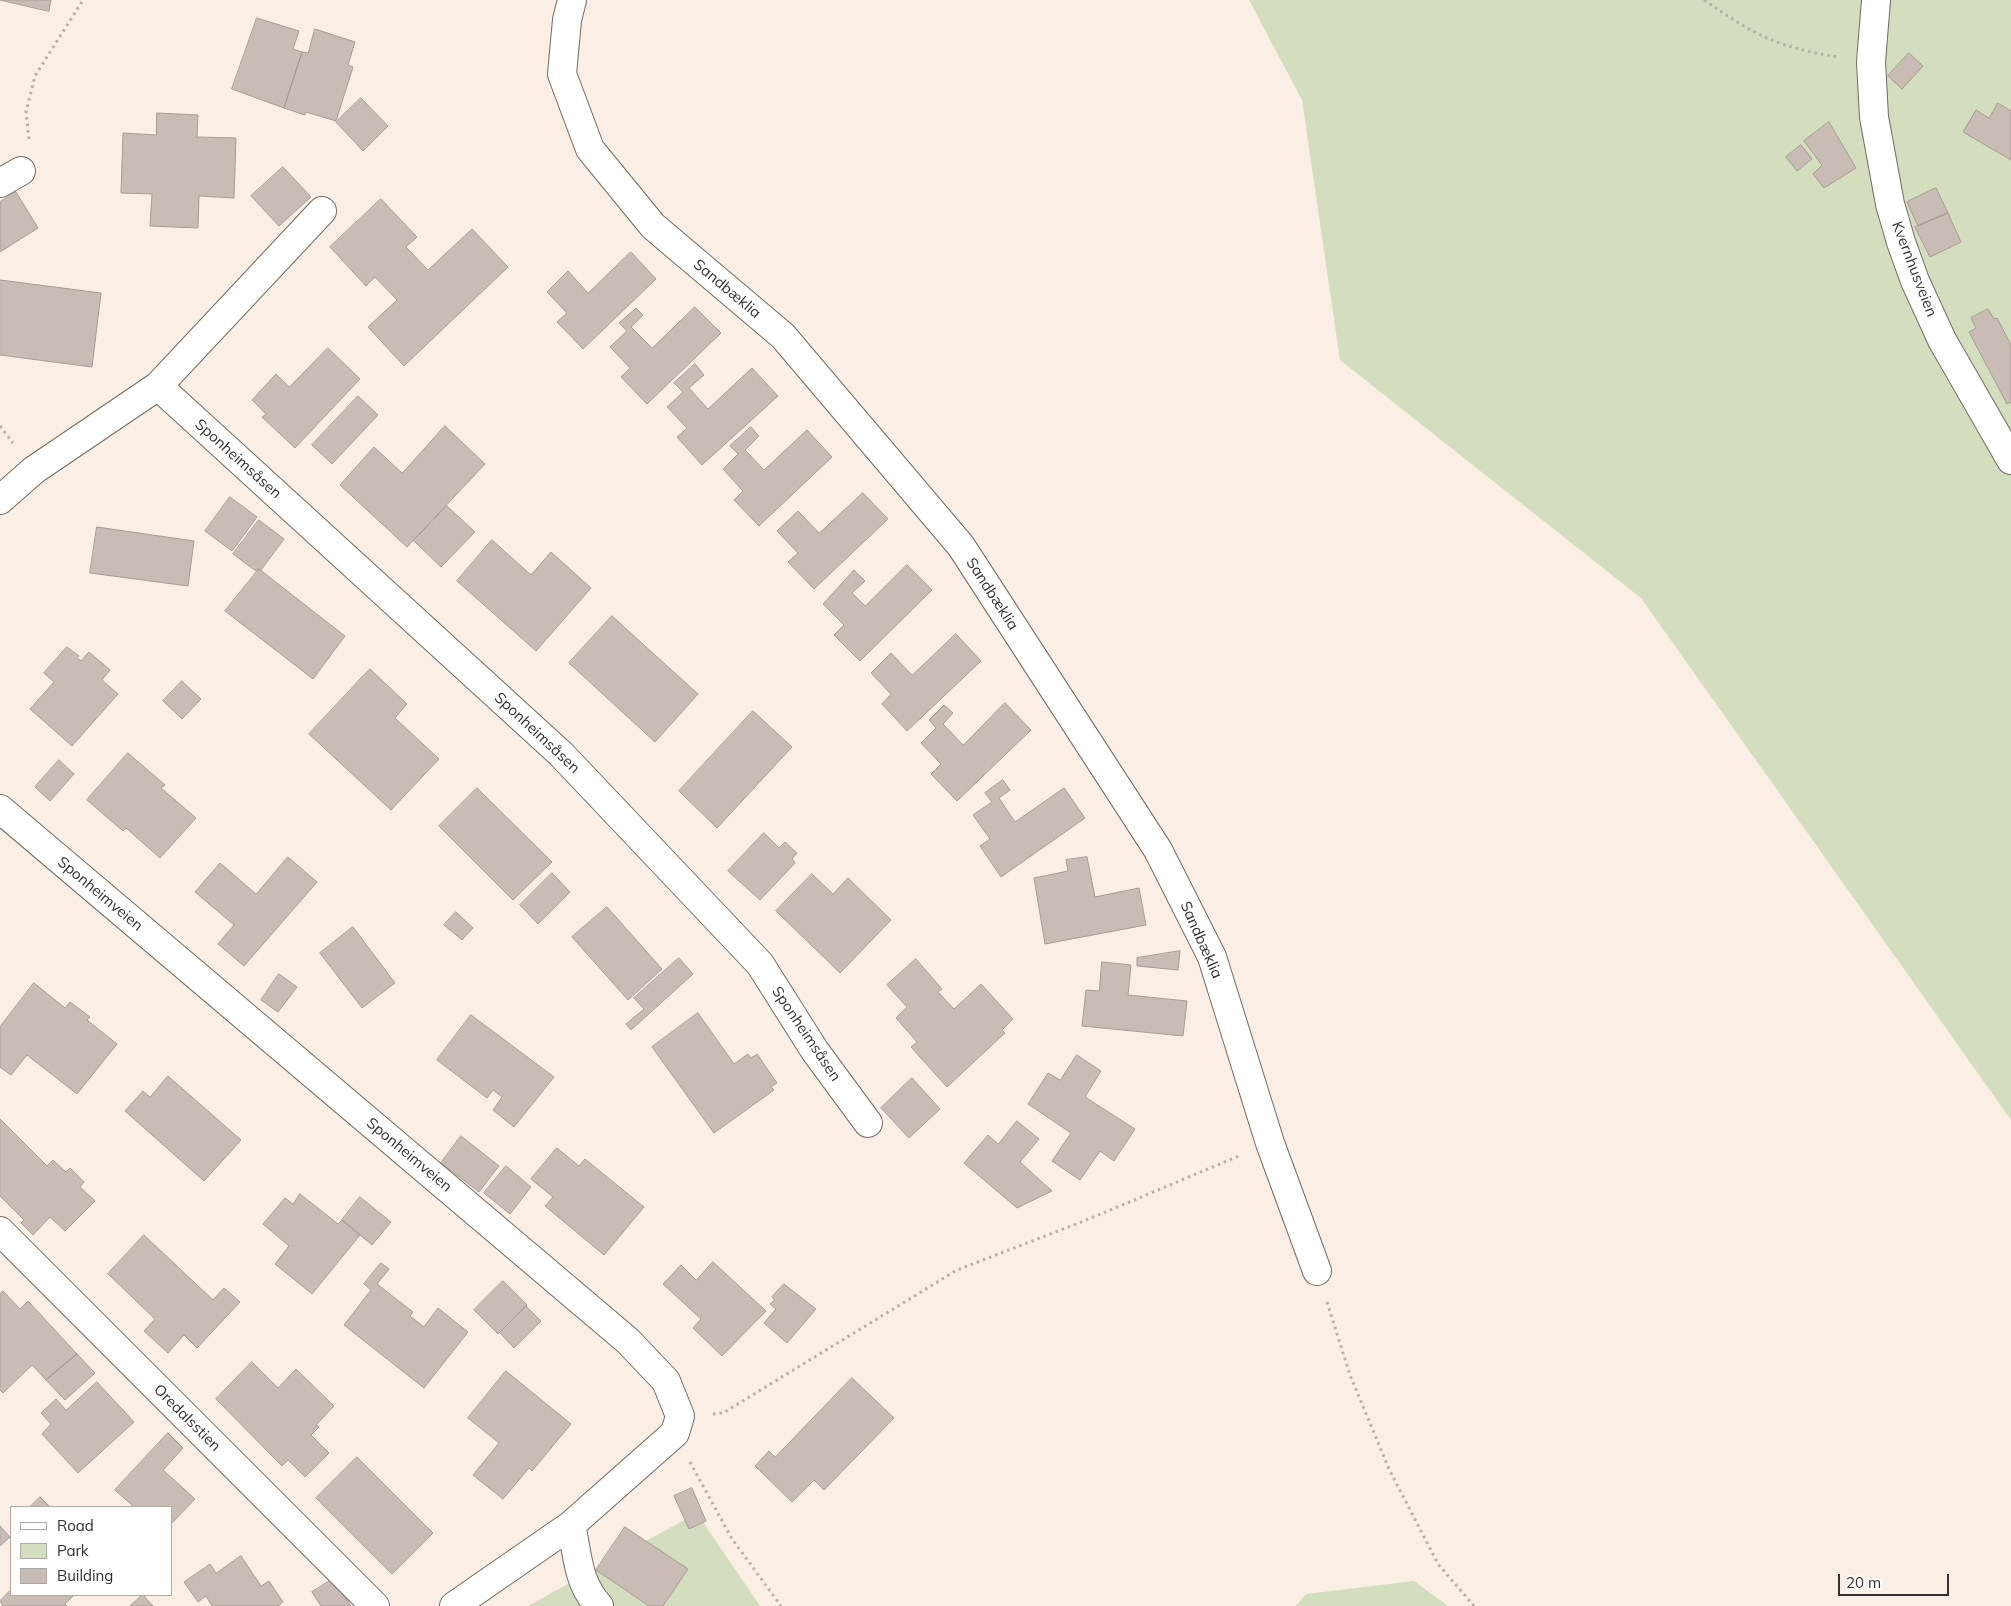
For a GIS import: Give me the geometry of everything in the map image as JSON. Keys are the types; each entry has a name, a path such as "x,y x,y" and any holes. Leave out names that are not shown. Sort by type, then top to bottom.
{"street":[{"name":"Sandbæklia","path":"572,0 567,20 562,74 590,149 653,226 783,336 961,546 1158,850 1212,957 1270,1143 1317,1271"},
{"name":"Kvernhusveien","path":"1876,0 1871,62 1874,117 1890,204 1901,242 1915,281 1942,340 2011,460"},
{"path":"0,500 34,470 158,386 322,211"},
{"name":"Sponheimsåsen","path":"158,386 561,754 760,964 816,1051 868,1123"},
{"name":"Sponheimveien","path":"0,809 628,1341 666,1381 677,1424"},
{"name":"Oredalsstien","path":"0,1231 375,1606"},
{"path":"454,1606 571,1524 677,1424"},
{"path":"571,1524 576,1561 582,1582 600,1606"}],"path":[{"path":"10,177 30,151 26,112 35,76 83,0"},
{"path":"1704,0 1755,34 1772,42 1814,53 1871,62"},
{"path":"781,1606 732,1538 677,1424 723,1413 957,1270 1084,1221 1270,1143"},
{"path":"1317,1271 1350,1375 1389,1469 1438,1564 1474,1606"}],"green space":[{"path":"1249,0 2011,0 2011,1120 1641,598 1340,360 1302,100"},
{"path":"697,1513 760,1606 528,1606"},
{"path":"1414,1581 1448,1606 1296,1606 1306,1594"}],"building":[{"path":"0,0 51,0 49,11"},
{"path":"257,18 299,31 293,49 302,52 284,108 232,89"},
{"path":"315,29 355,42 348,65 353,67 336,121 306,112 305,115 284,108 302,52 308,53"},
{"path":"1909,53 1923,66 1902,89 1888,76"},
{"path":"361,98 388,126 363,151 336,122"},
{"path":"1998,103 2011,111 2011,160 1963,132 1976,110 1989,118"},
{"path":"157,113 198,115 197,137 236,138 234,198 199,196 198,228 150,226 152,194 121,193 123,133 156,135"},
{"path":"1829,122 1856,168 1824,188 1813,174 1822,165 1804,141"},
{"path":"1801,145 1812,159 1797,171 1786,157"},
{"path":"283,167 311,197 279,226 251,196"},
{"path":"1936,188 1948,213 1918,226 1907,202"},
{"path":"16,192 38,228 0,252 0,202"},
{"path":"381,199 417,237 406,247 428,270 472,229 508,267 404,366 368,327 397,300 375,277 366,286 330,247"},
{"path":"1948,213 1961,242 1930,257 1915,227"},
{"path":"631,252 656,279 583,349 557,322 567,313 547,292 568,271 588,293"},
{"path":"0,280 101,293 92,367 0,355"},
{"path":"695,307 721,333 647,404 621,377 630,368 610,347 627,331 619,323 636,308 643,315 631,327 652,348"},
{"path":"1988,309 1994,319 1997,318 2011,345 2011,402 2007,404 1969,332 1976,328 1971,318"},
{"path":"328,348 360,379 295,448 262,417 266,414 252,400 276,374 289,387"},
{"path":"695,364 704,375 689,388 708,409 752,368 778,396 702,465 677,437 687,428 667,407 683,392 674,383"},
{"path":"358,396 378,415 332,464 312,445"},
{"path":"445,426 485,464 407,547 340,485 374,447 402,473"},
{"path":"751,427 759,436 745,450 764,470 807,430 832,457 759,526 734,500 743,491 723,469 738,454 730,446"},
{"path":"863,493 888,519 814,589 788,562 798,553 777,531 798,511 819,533"},
{"path":"230,497 257,517 232,551 205,531"},
{"path":"447,506 475,532 441,567 414,541"},
{"path":"259,520 284,539 261,570 256,571 233,554"},
{"path":"97,527 194,541 188,586 90,573"},
{"path":"492,540 531,575 551,552 591,588 536,651 457,581"},
{"path":"907,565 932,590 860,661 834,635 844,625 823,604 854,570 865,581 852,593 865,606"},
{"path":"259,569 345,636 313,679 225,611"},
{"path":"612,616 698,694 655,742 569,663"},
{"path":"956,634 981,661 907,731 882,704 891,694 871,673 891,653 912,675"},
{"path":"67,647 79,656 77,658 81,661 89,652 110,670 102,680 118,694 72,746 30,709 54,682 44,673"},
{"path":"370,669 407,704 395,718 439,759 391,810 309,734"},
{"path":"182,681 201,699 182,719 163,701"},
{"path":"1005,703 1031,730 957,801 931,774 941,764 921,743 936,728 929,720 944,705 953,713 943,724 963,745"},
{"path":"753,711 792,747 717,828 679,791"},
{"path":"128,753 165,785 161,788 196,818 160,858 126,828 123,831 87,800"},
{"path":"59,760 74,774 50,801 35,787"},
{"path":"1003,780 1010,790 999,798 1015,822 1064,788 1085,818 1001,877 980,846 990,839 973,815 992,802 985,793"},
{"path":"477,788 552,862 513,900 439,826"},
{"path":"764,833 779,848 785,842 797,853 792,859 795,863 760,900 728,871"},
{"path":"288,857 317,882 244,966 218,944 234,925 195,892 220,863 256,894"},
{"path":"1087,857 1095,897 1139,888 1146,925 1045,944 1034,878 1068,871 1066,860"},
{"path":"552,873 570,892 538,924 520,905"},
{"path":"812,874 833,894 848,878 891,920 840,973 776,911"},
{"path":"607,907 662,969 628,1000 572,937"},
{"path":"456,912 473,928 462,940 444,925"},
{"path":"353,927 395,983 362,1008 320,953"},
{"path":"1180,951 1178,970 1137,966 1137,958"},
{"path":"679,958 693,974 631,1030 626,1024 644,1009 634,998"},
{"path":"916,959 942,989 938,992 954,1009 981,984 1013,1019 1002,1030 1005,1033 947,1087 911,1047 917,1042 896,1018 907,1007 887,985"},
{"path":"1102,962 1131,965 1128,995 1187,1001 1183,1036 1082,1026 1086,990 1099,991"},
{"path":"279,974 297,987 278,1012 261,1000"},
{"path":"34,983 65,1008 70,1002 90,1017 87,1020 117,1044 77,1094 27,1055 11,1075 0,1067 0,1027"},
{"path":"698,1013 734,1064 748,1054 751,1058 757,1054 777,1083 771,1087 774,1090 714,1133 652,1047"},
{"path":"471,1015 554,1077 514,1127 493,1110 502,1097 493,1090 487,1098 437,1060"},
{"path":"1077,1055 1101,1071 1085,1097 1135,1129 1114,1161 1100,1151 1080,1180 1052,1161 1071,1133 1028,1104 1048,1073 1060,1080"},
{"path":"168,1076 241,1140 204,1181 125,1111 143,1091 150,1097"},
{"path":"912,1078 940,1109 909,1138 881,1108"},
{"path":"0,1119 47,1166 53,1160 66,1172 70,1168 84,1182 80,1187 95,1201 65,1231 50,1217 33,1235 21,1223 24,1220 0,1196"},
{"path":"1017,1121 1039,1139 1020,1162 1052,1191 1017,1208 964,1163 988,1135 998,1144"},
{"path":"461,1136 499,1166 479,1192 441,1163"},
{"path":"557,1148 579,1166 585,1159 644,1207 604,1255 545,1206 553,1197 531,1179"},
{"path":"506,1166 531,1187 510,1214 484,1193"},
{"path":"300,1194 338,1224 342,1220 360,1235 312,1294 275,1264 289,1246 263,1224 285,1198 293,1204"},
{"path":"360,1197 391,1222 372,1245 342,1220"},
{"path":"144,1235 213,1300 224,1288 240,1302 197,1348 184,1335 168,1353 144,1331 155,1319 108,1274"},
{"path":"713,1262 766,1311 722,1356 693,1328 701,1319 663,1284 681,1265 696,1280"},
{"path":"381,1263 389,1269 377,1284 413,1312 410,1316 424,1327 438,1308 468,1332 424,1388 344,1325 371,1290 364,1284"},
{"path":"503,1281 527,1305 498,1334 474,1310"},
{"path":"784,1284 816,1309 787,1343 764,1323 776,1309 770,1304 775,1300 772,1297"},
{"path":"3,1291 20,1309 28,1301 77,1354 46,1380 32,1365 3,1393 0,1390 0,1294"},
{"path":"526,1306 541,1321 514,1348 500,1333"},
{"path":"77,1354 95,1373 65,1400 46,1380"},
{"path":"252,1362 278,1388 296,1369 334,1406 316,1425 319,1427 311,1435 329,1453 305,1477 288,1460 282,1466 216,1399"},
{"path":"506,1371 571,1424 532,1471 529,1468 503,1499 473,1475 499,1443 468,1418"},
{"path":"852,1378 894,1418 824,1490 814,1480 792,1502 755,1466 769,1451 775,1457"},
{"path":"97,1382 134,1422 78,1473 42,1434 51,1424 41,1413 56,1399 66,1410"},
{"path":"168,1433 183,1448 163,1470 195,1499 172,1523 172,1506 133,1506 115,1490"},
{"path":"357,1457 433,1533 392,1574 316,1498"},
{"path":"692,1488 706,1521 689,1529 674,1496"},
{"path":"40,1497 49,1506 31,1506"},
{"path":"0,1526 10,1537 0,1546"},
{"path":"625,1527 688,1569 663,1606 649,1606 596,1570"},
{"path":"241,1556 261,1586 269,1581 283,1602 278,1606 212,1606 206,1596 198,1602 184,1582 210,1564 216,1573"},
{"path":"333,1579 351,1606 321,1606 312,1592"},
{"path":"10,1591 10,1596 73,1596 65,1604 67,1606 3,1606 0,1601"},
{"path":"141,1596 144,1596 153,1606 130,1606"}]}
